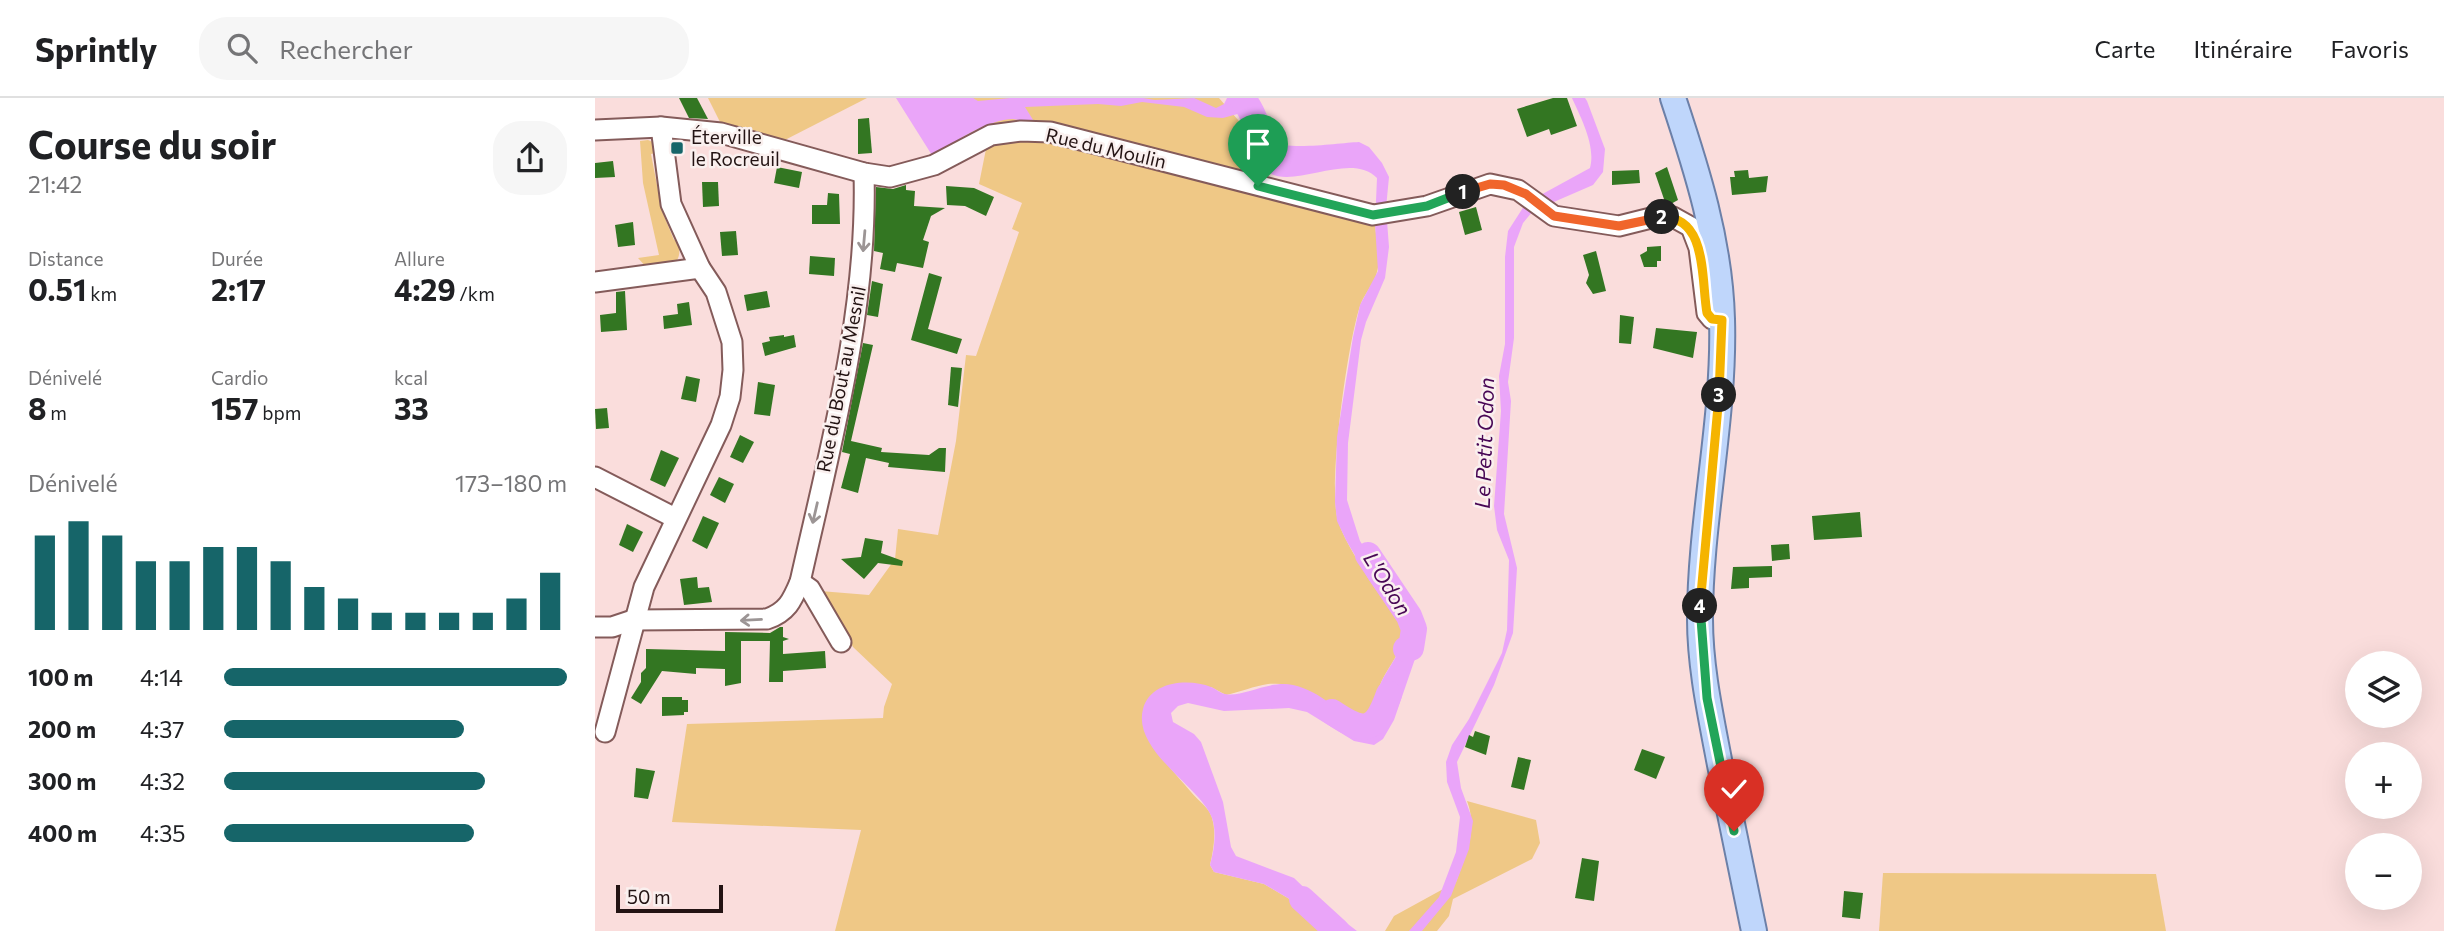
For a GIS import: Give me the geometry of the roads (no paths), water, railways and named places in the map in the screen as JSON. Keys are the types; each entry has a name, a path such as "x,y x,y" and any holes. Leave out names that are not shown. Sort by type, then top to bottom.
{"main road":[{"path":"1673,98 1707,206 1719,268 1722,373 1701,581 1700,622 1707,698 1754,931"}],"street":[{"name":"Rue du Moulin","path":"595,130 661,127 721,133 864,173 890,177 934,165 992,135 1021,131 1050,132 1373,215 1427,206 1490,184 1511,187 1554,216 1619,226 1655,217 1673,217 1691,227 1699,248 1707,313 1712,319 1722,320"},
{"path":"605,732 644,587 721,425 730,397 733,370 732,342 726,317 671,204 661,127"},
{"name":"Rue du Bout au Mesnil","path":"595,627 612,627 633,620 767,619 781,614 791,604 800,582 858,305 865,224 864,173"},
{"path":"595,282 700,268"},
{"path":"595,477 675,518"},
{"path":"800,582 810,589 841,642"}],"water":[{"path":"896,98 973,98 978,101 1010,98 1194,98 1216,108 1224,104 1227,98 1237,98 1258,130 1274,143 1297,146 1359,142 1369,147 1382,163 1389,177 1386,208 1389,247 1385,278 1361,340 1348,443 1347,500 1360,541 1414,624 1417,653 1394,720 1383,739 1374,745 1354,741 1307,712 1289,708 1224,711 1188,703 1178,706 1171,713 1173,722 1194,734 1201,742 1223,802 1231,847 1236,856 1294,878 1319,902 1357,931 1335,931 1325,920 1264,884 1214,872 1210,865 1214,842 1212,818 1195,794 1157,754 1142,724 1143,709 1153,692 1171,684 1182,683 1202,684 1232,695 1274,685 1293,685 1313,692 1365,730 1373,722 1378,691 1401,645 1403,629 1369,580 1346,540 1337,521 1335,502 1337,437 1353,337 1360,305 1378,271 1375,224 1377,178 1365,170 1351,168 1287,177 1274,175 1259,162 1241,113 1223,118 1207,117 1184,107 1142,102 1121,106 1098,104 1025,107 1035,123 1013,119 982,127 949,146 935,160"},
{"path":"1572,98 1585,98 1587,101 1605,149 1603,172 1593,185 1533,211 1523,223 1514,247 1514,338 1508,382 1511,401 1504,514 1517,568 1513,633 1494,685 1457,762 1461,788 1473,821 1469,849 1451,896 1422,931 1409,931 1439,897 1456,852 1460,817 1447,782 1446,762 1452,745 1469,719 1502,653 1507,630 1509,560 1497,530 1494,506 1501,411 1499,376 1505,344 1505,257 1508,231 1526,203 1590,168 1589,141"}],"waterway":[{"name":"L'Odon","path":"1242,98 1252,113 1266,147 1278,161"},
{"name":"L'Odon","path":"1368,555 1409,616 1414,629 1411,648 1406,649"},
{"name":"L'Odon","path":"1332,712 1353,724 1368,726 1379,716 1389,694"},
{"name":"L'Odon","path":"1302,899 1337,931"}],"place":[{"name":"Éterville le Rocreuil","path":"677,148"}],"water label":[{"name":"Le Petit Odon","path":"1485,443"}]}
